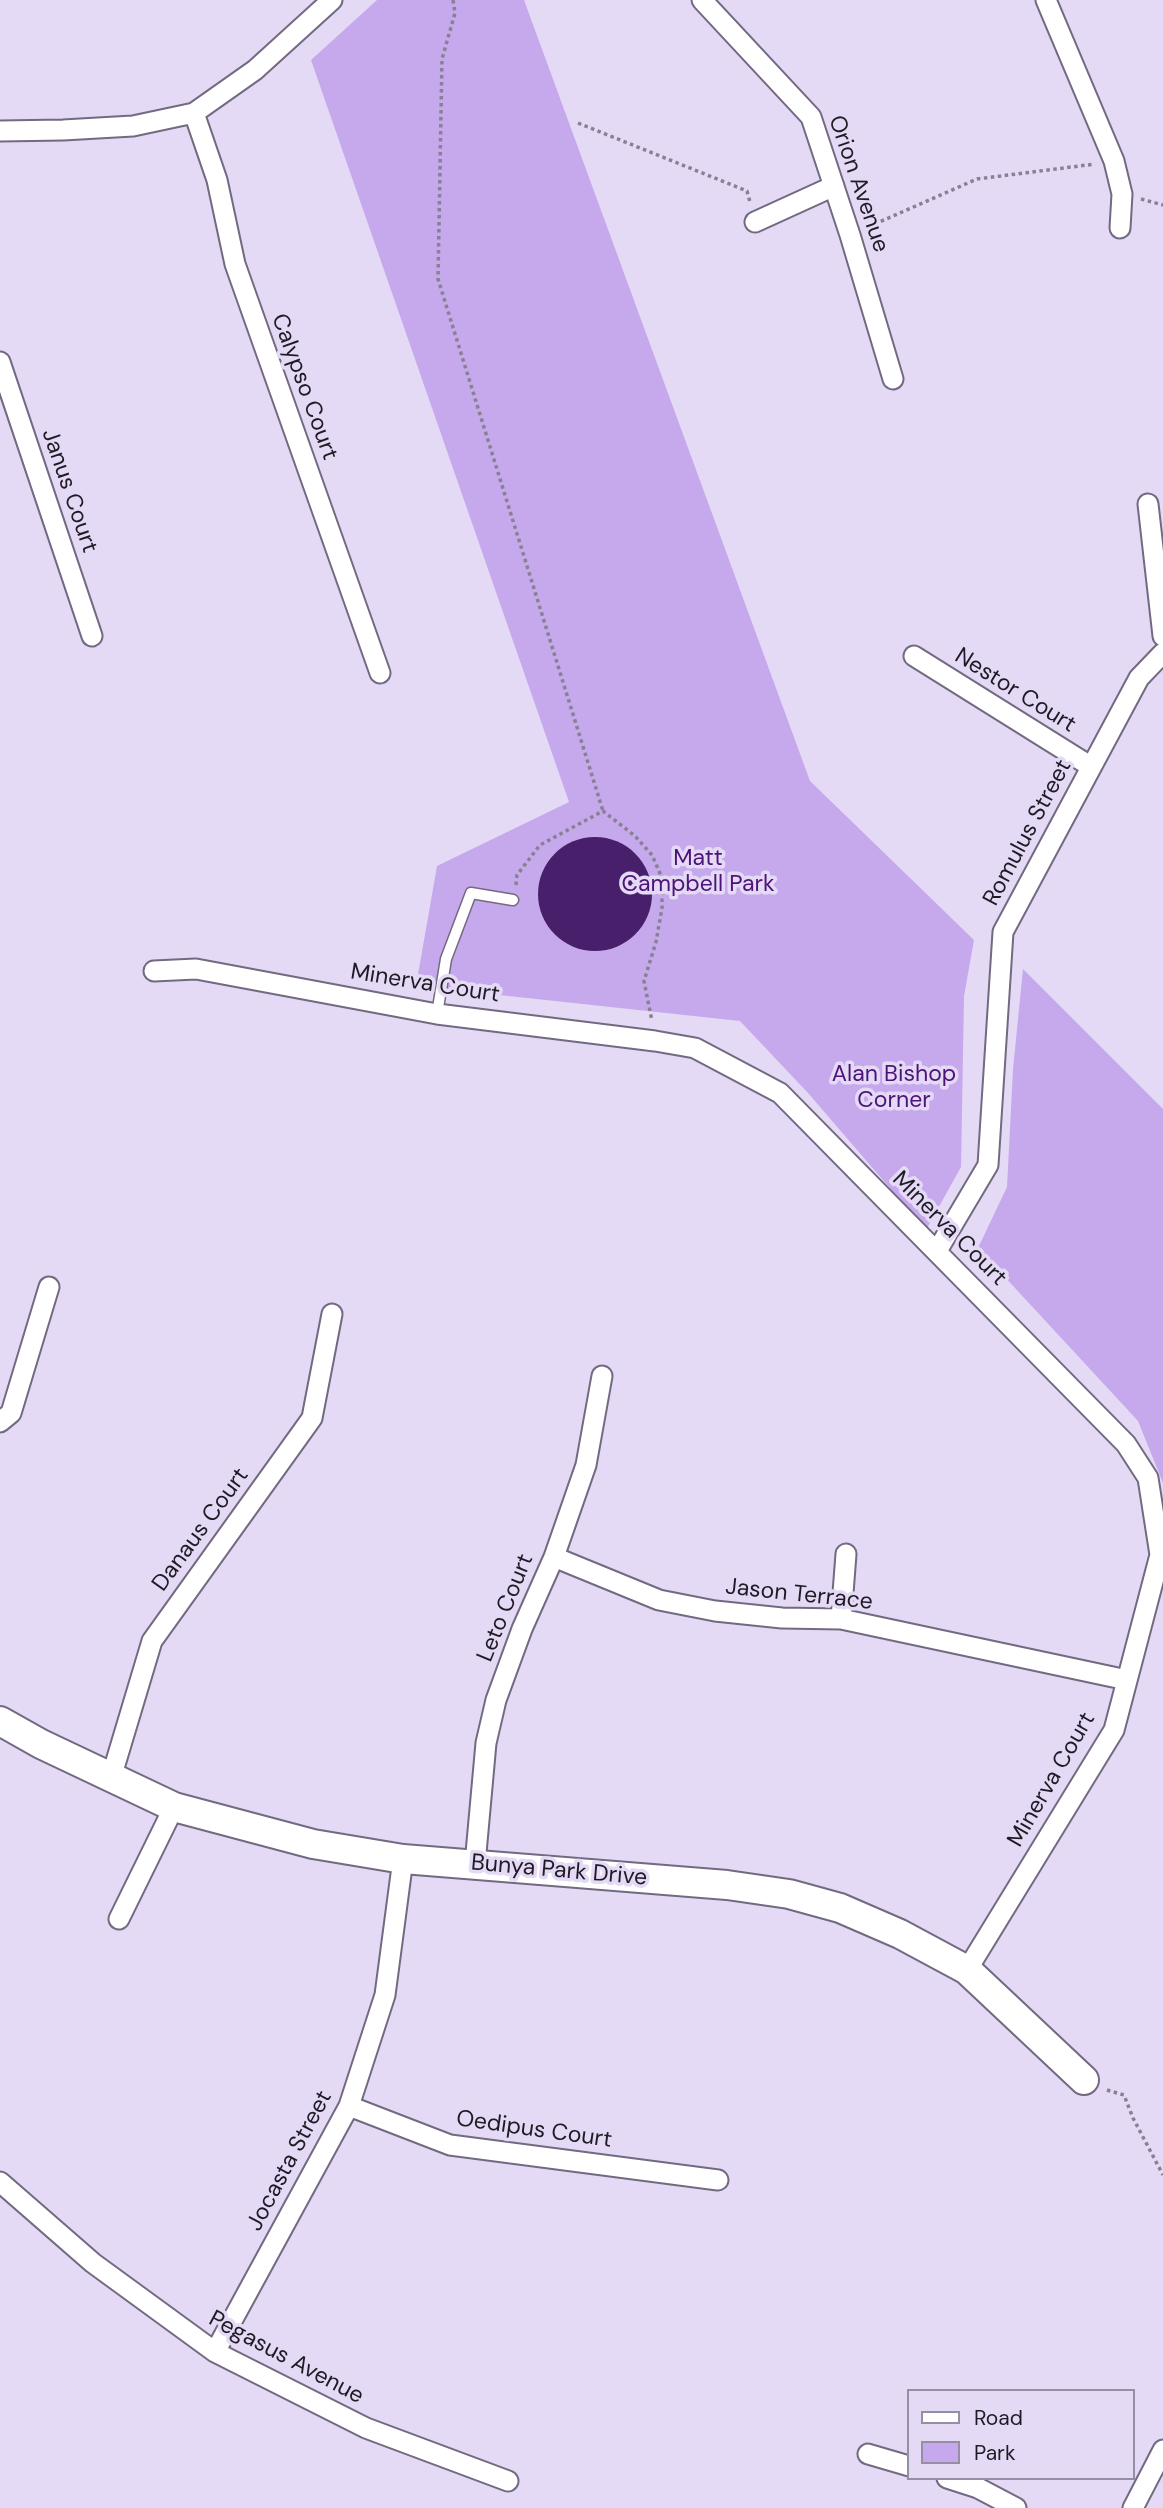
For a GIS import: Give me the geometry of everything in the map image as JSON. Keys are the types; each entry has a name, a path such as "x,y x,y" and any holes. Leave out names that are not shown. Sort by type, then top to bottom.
{"street":[{"path":"0,131 133,126 194,113 256,70 332,0"},
{"name":"Orion Avenue","path":"702,0 811,117 850,234 893,379"},
{"path":"1046,0 1114,161 1122,194 1121,228"},
{"name":"Calypso Court","path":"194,113 217,180 235,264 380,673"},
{"path":"755,222 834,186"},
{"name":"Janus Court","path":"0,362 92,636"},
{"path":"1148,504 1163,636"},
{"name":"Romulus Street","path":"937,1251 988,1166 1003,932 1139,678 1163,653"},
{"name":"Nestor Court","path":"914,656 1090,766"},
{"name":"Minerva Court","path":"155,971 196,969 437,1014 695,1048 780,1093 1126,1444 1148,1478 1160,1555 1114,1730 967,1970"},
{"path":"0,1422 11,1413 49,1287"},
{"name":"Danaus Court","path":"111,1778 152,1641 312,1418 331,1314"},
{"name":"Leto Court","path":"475,1864 486,1743 496,1700 522,1629 554,1557 586,1465 601,1376"},
{"path":"841,1619 846,1553"},
{"name":"Jason Terrace","path":"554,1557 659,1600 715,1611 782,1618 841,1619 1127,1679"},
{"name":"Bunya Park Drive","path":"0,1721 174,1807 313,1844 403,1858 727,1885 789,1894 840,1908 900,1934 967,1970 1084,2080"},
{"path":"119,1919 174,1807"},
{"name":"Jocasta Street","path":"215,2352 349,2106 384,1995 403,1858"},
{"name":"Oedipus Court","path":"349,2106 450,2145 718,2180"},
{"name":"Pegasus Avenue","path":"0,2182 93,2263 215,2352 366,2428 508,2481"},
{"path":"1133,2508 1163,2450"},
{"path":"868,2454 908,2466"},
{"path":"953,2480 978,2488 1016,2508"}],"lane":[{"path":"437,1014 446,959 471,893 513,900"}],"path":[{"path":"453,0 455,13 442,59 438,279 603,811 635,836 652,855 662,878 662,908 644,981 655,1041"},
{"path":"578,123 747,191 755,222"},
{"path":"850,234 977,179 1114,161"},
{"path":"513,900 517,875 540,845 603,811"},
{"path":"1084,2080 1124,2095 1163,2175"}],"green space":[{"name":"Matt Campbell Park","path":"377,0 524,0 810,781 974,940 964,996 961,1167 926,1230 808,1093 740,1021 416,986 437,866 569,802 311,60"},
{"path":"1023,969 1163,1109 1163,1483 1138,1421 978,1248 1007,1187 1013,1069"}],"building":[{"path":"595,837 617,841 636,853 648,872 652,894 648,916 636,935 617,947 595,951 573,947 554,935 542,916 538,894 542,872 554,853 573,841"}],"park label":[{"name":"Alan Bishop Corner","path":"894,1088"}]}
